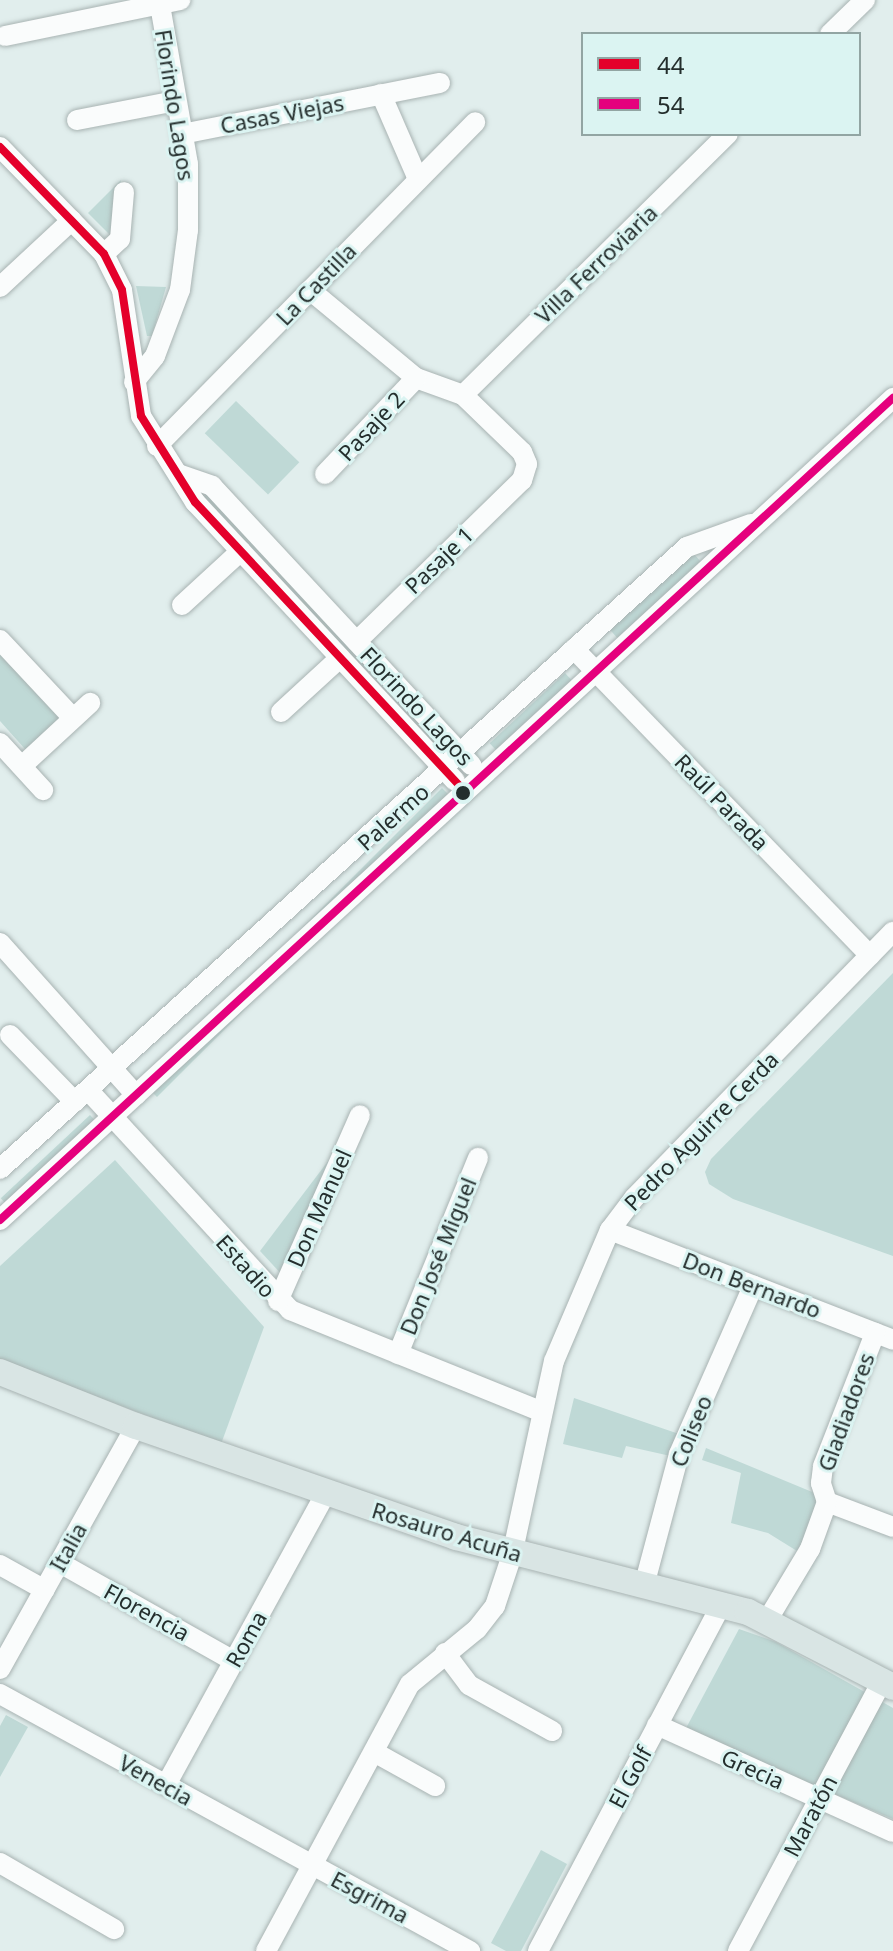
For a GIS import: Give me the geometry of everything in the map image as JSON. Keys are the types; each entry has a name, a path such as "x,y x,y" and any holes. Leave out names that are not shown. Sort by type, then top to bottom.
{"main road":[{"name":"Rosauro Acuña","path":"0,1372 136,1426 512,1555 645,1582 768,1619 888,1684"}],"street":[{"path":"832,32 865,0"},
{"path":"5,36 166,1"},
{"name":"Florindo Lagos","path":"166,1 182,134 188,230 180,290 155,356 134,382 141,416 157,446 195,502 465,792"},
{"name":"Casas Viejas","path":"182,134 440,83"},
{"path":"381,94 418,179"},
{"path":"77,120 176,101"},
{"name":"La Castilla","path":"157,446 475,122"},
{"name":"Villa Ferroviaria","path":"463,395 726,136"},
{"path":"0,147 104,254 122,290 134,382"},
{"path":"104,254 120,239 124,192"},
{"path":"0,287 72,220"},
{"path":"310,290 416,378 463,395"},
{"name":"Pasaje 2","path":"325,474 416,378"},
{"name":"Pasaje 1","path":"357,641 522,480 527,464 522,452 463,395"},
{"name":"Palermo","path":"0,1220 893,398"},
{"name":"Florindo Lagos","path":"178,474 212,486 482,776"},
{"name":"Palermo","path":"0,1169 445,771 687,547 758,522"},
{"path":"182,605 241,551"},
{"path":"0,640 73,718"},
{"name":"Raúl Parada","path":"574,649 870,956"},
{"path":"281,712 340,658"},
{"path":"22,766 90,703"},
{"path":"0,743 43,790"},
{"name":"Pedro Aguirre Cerda","path":"266,1951 410,1684 490,1615 512,1555 540,1411 562,1336 610,1230 635,1197 893,932"},
{"path":"0,943 136,1095"},
{"path":"10,1035 82,1096"},
{"name":"Estadio","path":"82,1096 111,1117 278,1301 398,1354 540,1411"},
{"name":"Don Manuel","path":"278,1301 360,1115"},
{"name":"Don José Miguel","path":"398,1354 478,1158"},
{"name":"Don Bernardo","path":"610,1230 884,1337"},
{"name":"Coliseo","path":"645,1582 679,1454 753,1286"},
{"name":"Gladiadores","path":"768,1619 810,1549 827,1502 821,1483 823,1466 884,1337"},
{"name":"Italia","path":"0,1669 136,1426"},
{"name":"Roma","path":"166,1785 326,1493"},
{"path":"827,1502 893,1527"},
{"name":"Florencia","path":"60,1563 234,1661"},
{"path":"0,1565 45,1590"},
{"name":"El Golf","path":"538,1951 722,1604"},
{"path":"445,1653 469,1685 552,1731"},
{"name":"Maratón","path":"738,1951 819,1799 888,1684"},
{"name":"Venecia","path":"0,1694 313,1867"},
{"name":"Grecia","path":"657,1725 893,1832"},
{"path":"374,1752 435,1786"},
{"path":"0,1863 114,1929"},
{"name":"Esgrima","path":"313,1867 468,1951"}],"shaded area":[{"path":"121,180 116,233 112,237 88,213"},
{"path":"136,286 166,287 152,336 147,336"},
{"path":"236,401 299,462 268,495 205,433"},
{"path":"208,493 437,739 431,744 202,498"},
{"path":"694,554 706,568 621,642 609,628"},
{"path":"0,648 61,716 33,748 25,749 0,721"},
{"path":"565,673 577,686 502,756 490,743"},
{"path":"442,788 454,800 157,1097 145,1085"},
{"path":"893,973 893,1256 733,1199 709,1184 705,1172 711,1159"},
{"path":"90,1115 101,1127 12,1210 1,1198"},
{"path":"344,1140 284,1277 260,1251"},
{"path":"115,1160 264,1327 221,1444 0,1360 0,1266"},
{"path":"574,1398 679,1434 675,1457 626,1446 622,1458 563,1444"},
{"path":"706,1448 817,1494 820,1507 797,1551 768,1533 731,1523 741,1473 702,1460"},
{"path":"739,1629 776,1642 893,1708 893,1819 685,1730"},
{"path":"6,1715 28,1727 0,1777 0,1726"},
{"path":"541,1850 567,1864 521,1951 506,1951 491,1943"}],"transit line":[{"name":"44","path":"0,147 104,254 122,290 141,416 195,502 465,792"},
{"name":"54","path":"0,1220 893,398"}]}
